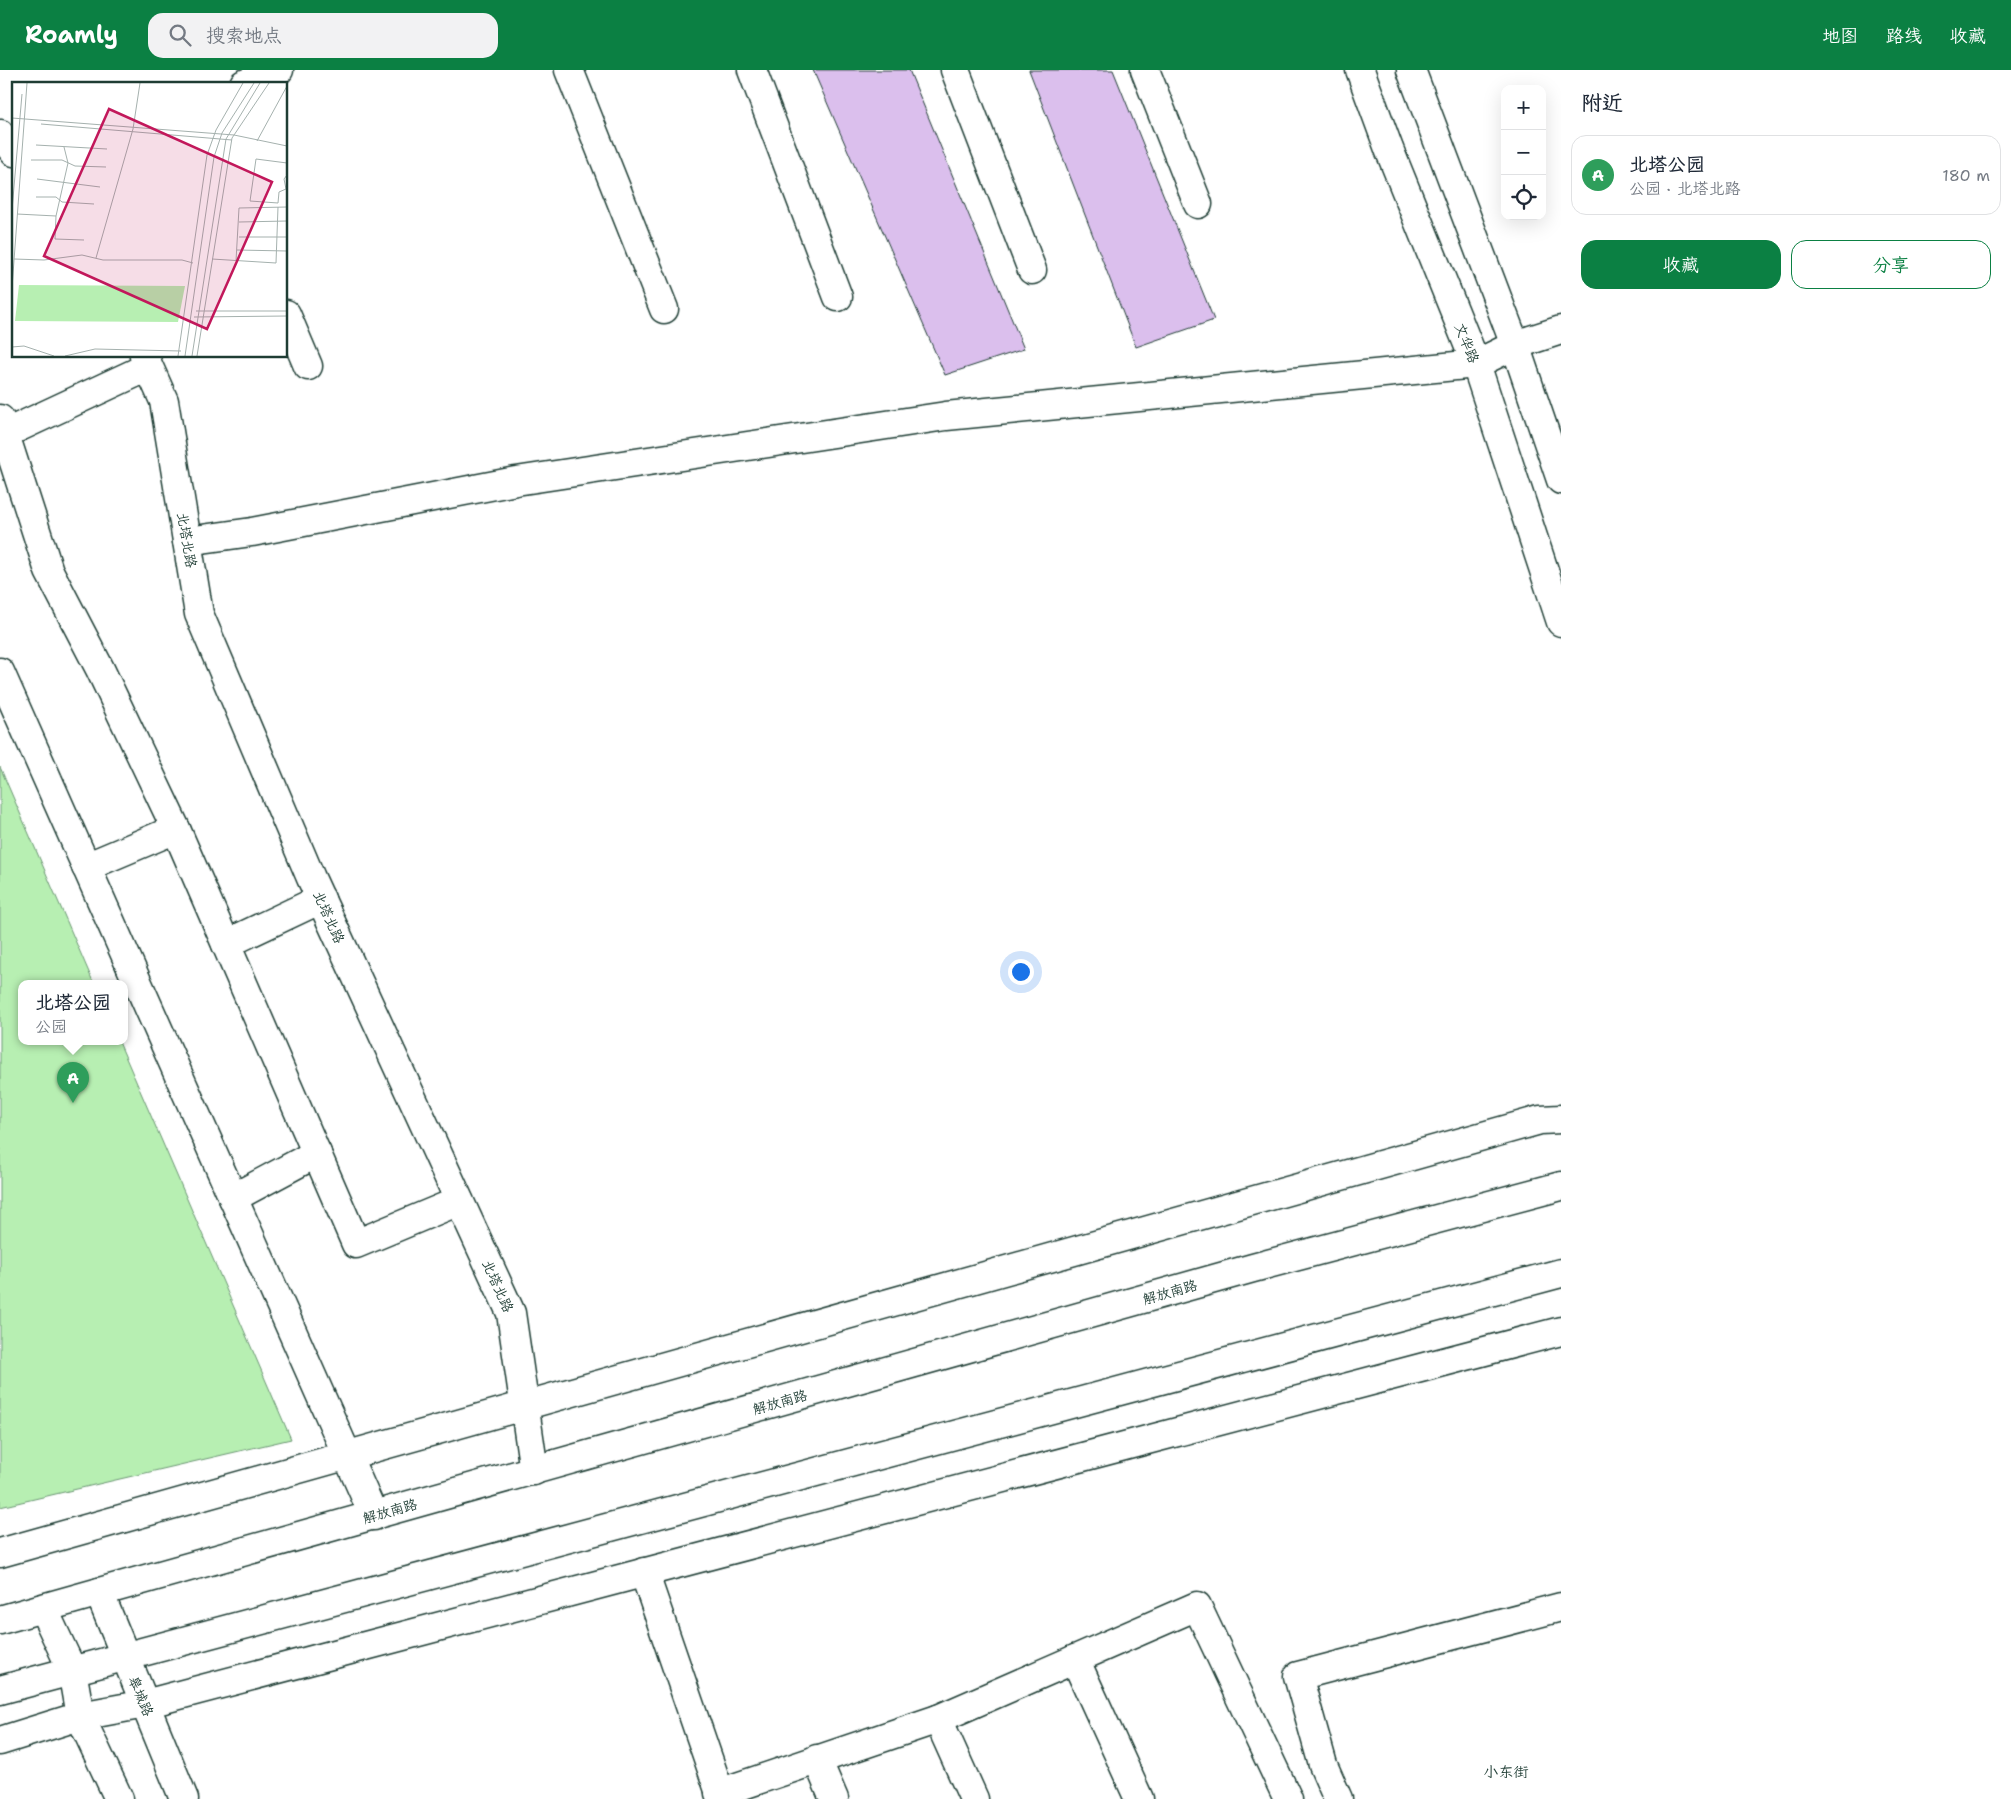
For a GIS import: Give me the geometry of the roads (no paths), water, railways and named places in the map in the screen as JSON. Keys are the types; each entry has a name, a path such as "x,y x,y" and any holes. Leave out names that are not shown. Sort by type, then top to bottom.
{"street":[{"path":"249,82 279,70"},
{"path":"569,70 664,309"},
{"path":"752,70 838,297"},
{"path":"954,70 1032,270"},
{"path":"1145,70 1198,204"},
{"name":"文华路","path":"1360,70 1389,149 1476,364 1561,622"},
{"path":"1411,70 1515,345 1561,480"},
{"path":"0,134 12,149"},
{"path":"288,319 308,366"},
{"path":"187,541 252,532 516,481 946,416 1476,364 1515,345 1561,330"},
{"path":"146,362 2,430 49,571 100,669 176,829 356,1244 459,1201"},
{"name":"北塔北路","path":"146,362 164,401 200,614 321,899 511,1313 534,1471"},
{"path":"0,672 374,1516"},
{"path":"86,867 176,829"},
{"path":"226,944 321,899"},
{"path":"0,1553 1540,1120 1561,1118"},
{"path":"234,1198 317,1154"},
{"name":"解放南路","path":"0,1620 1253,1268 1561,1186"},
{"path":"0,1690 1561,1273"},
{"path":"0,1741 80,1716 145,1704 1561,1331"},
{"path":"644,1572 720,1796 817,1760 938,1719 1197,1606 1288,1799"},
{"name":"皋城路","path":"99,1592 184,1799"},
{"path":"1338,1799 1323,1765 1298,1676 1561,1607"},
{"path":"43,1608 72,1670 80,1716 119,1799"},
{"path":"1075,1658 1139,1799"},
{"path":"938,1719 974,1799"},
{"path":"817,1760 834,1799"}],"place":[{"name":"北塔公园","path":"73,1103"}],"district":[{"name":"小东街","path":"1506,1772"}]}
